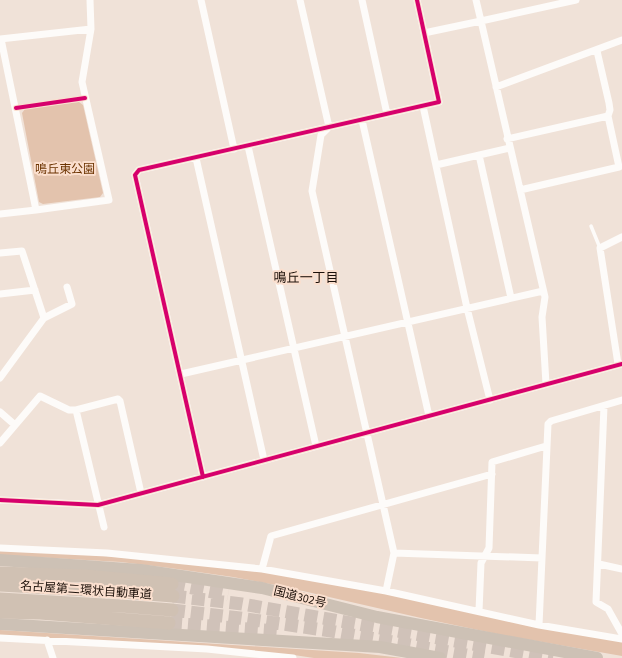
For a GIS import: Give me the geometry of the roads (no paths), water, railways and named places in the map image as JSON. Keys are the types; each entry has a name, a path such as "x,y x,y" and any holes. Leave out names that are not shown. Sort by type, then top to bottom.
{"highway":[{"name":"国道302号","path":"0,560 141,570 262,588 377,617 597,658"},
{"name":"名古屋第二環状自動車道","path":"0,573 85,576 173,590 123,592 0,585"},
{"name":"名古屋第二環状自動車道","path":"0,599 121,606 171,617 0,612"},
{"path":"0,624 380,647 440,658"}],"street":[{"path":"0,214 109,200 82,82 91,29 90,0"},
{"path":"201,0 234,148"},
{"path":"300,0 329,127"},
{"path":"362,0 387,114"},
{"path":"203,477 136,175 139,170 439,102 417,0"},
{"path":"476,0 545,297 542,317 546,384"},
{"path":"424,33 576,0"},
{"path":"36,210 1,39 91,29"},
{"path":"496,87 622,40"},
{"path":"520,190 619,167 608,116 610,110 609,104 597,50"},
{"path":"423,106 467,308 490,400"},
{"path":"508,139 608,116"},
{"path":"362,120 429,416"},
{"path":"329,127 322,135 312,191 394,552 386,591"},
{"path":"248,146 316,446"},
{"path":"436,165 510,148"},
{"path":"479,155 511,298"},
{"path":"196,158 264,460"},
{"path":"0,500 98,504 620,364 600,248 622,238"},
{"path":"0,253 22,251 44,318"},
{"path":"0,378 44,318 72,304 67,287"},
{"path":"0,294 35,290"},
{"path":"181,374 543,291"},
{"path":"0,443 40,396 69,410 76,410 118,399 120,401 141,493"},
{"path":"539,625 548,424 551,421 622,400"},
{"path":"604,406 599,564 596,602 608,609 622,634"},
{"path":"76,410 104,527"},
{"path":"0,412 15,425"},
{"path":"478,611 481,563 489,548 492,462 546,446"},
{"path":"262,569 271,536 492,474"},
{"path":"0,548 107,553 262,569 386,591 539,625 622,639"},
{"path":"394,552 542,558"},
{"path":"599,564 622,569"},
{"path":"0,638 207,649 293,658"},
{"path":"47,640 53,658"}],"lane":[{"path":"591,226 600,248"}],"tunnel":[{"path":"172,584 228,595"},
{"path":"173,596 242,604 553,658"},
{"path":"172,610 331,631 484,658"},
{"path":"169,623 277,631"}],"district":[{"name":"鳴丘一丁目","path":"306,277"}],"park label":[{"name":"鳴丘東公園","path":"65,169"}]}
